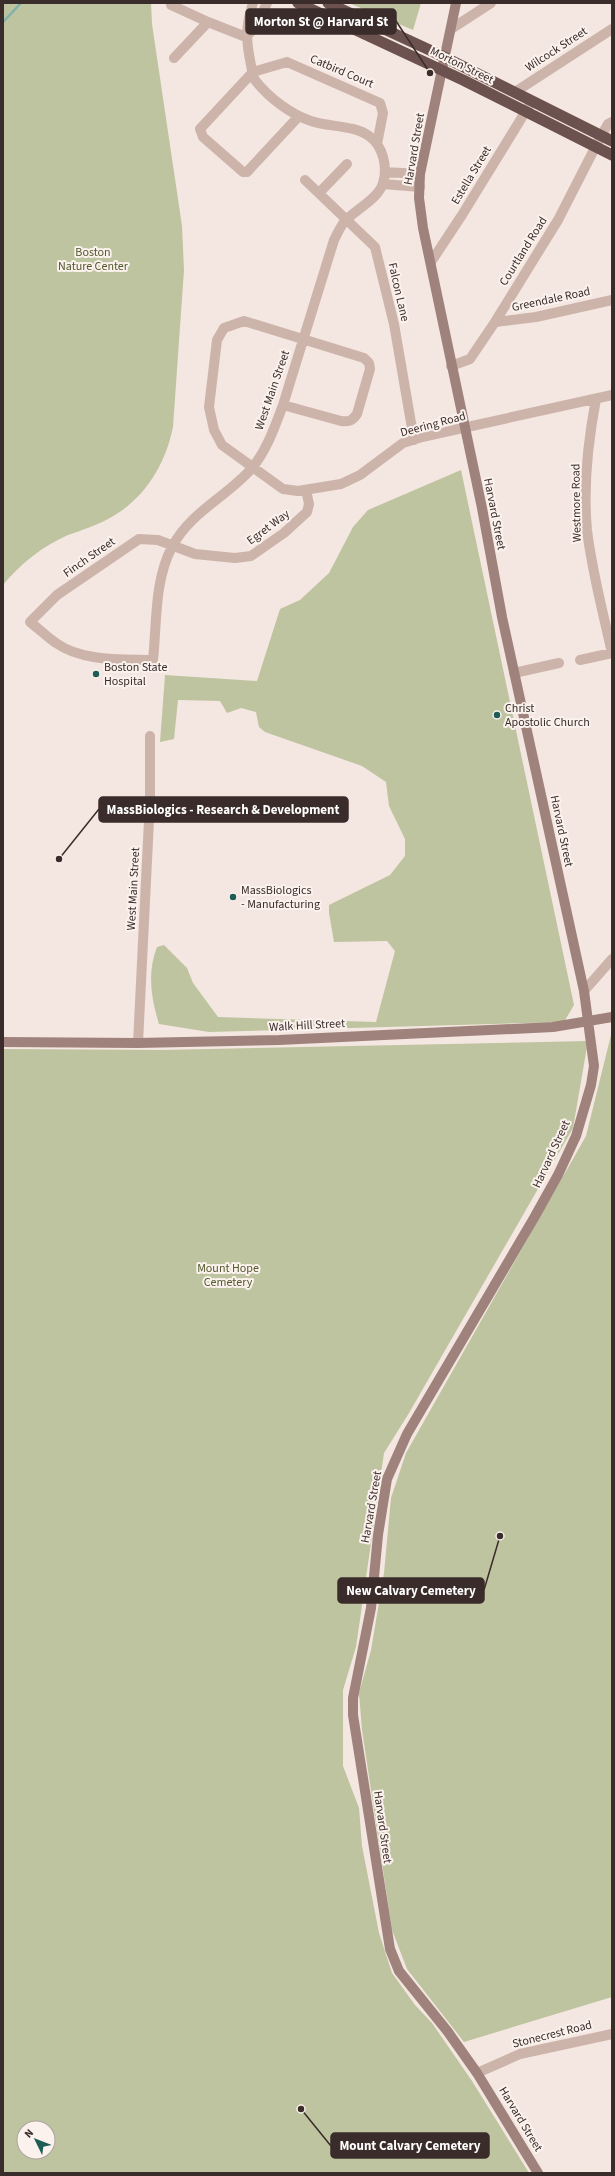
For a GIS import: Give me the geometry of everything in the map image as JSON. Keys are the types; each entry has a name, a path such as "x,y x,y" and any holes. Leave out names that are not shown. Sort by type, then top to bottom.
{"highway":[{"name":"Morton Street","path":"298,3 443,70 612,154"},
{"name":"Morton Street","path":"328,3 446,58 612,141"}],"main road":[{"name":"Harvard Street","path":"456,3 446,58 420,174 423,228 514,673 584,991 594,1066 592,1085 576,1136 534,1218 407,1434 387,1479 378,1535 371,1608 353,1698 354,1723 382,1911 390,1949 399,1971 448,2032 477,2073 538,2173"},
{"name":"Walk Hill Street","path":"3,1042 138,1043 279,1040 552,1027 612,1017"}],"street":[{"path":"253,3 247,21 246,37 255,79 285,109 326,126 357,131 369,136 377,144 385,163 383,184 420,186"},
{"path":"246,37 256,26 267,3"},
{"path":"451,29 491,3"},
{"path":"171,5 246,37"},
{"path":"174,58 208,22"},
{"name":"Wilcock Street","path":"515,92 612,29"},
{"name":"Catbird Court","path":"253,72 287,62 377,101 380,103 383,113 377,144"},
{"path":"253,72 202,126 200,129 203,137 243,172 247,172 300,116"},
{"name":"Estella Street","path":"430,262 462,215 532,101"},
{"name":"Courtland Road","path":"451,366 470,359 495,322 558,220 595,146 608,124 612,122"},
{"path":"319,193 347,164"},
{"path":"385,172 420,174"},
{"name":"Falcon Lane","path":"305,180 376,247 394,324 414,440"},
{"name":"West Main Street","path":"153,660 160,579 172,545 200,512 252,467 274,431 334,240 346,220 378,192 383,184"},
{"name":"Greendale Road","path":"495,322 536,317 612,300"},
{"name":"Deering Road","path":"283,405 348,422 357,414 370,370 369,363 364,358 244,321 224,328 217,340 208,407 214,430 222,445 283,489 306,490 341,484 354,478 404,443 612,395"},
{"name":"Westmore Road","path":"596,399 590,430 586,483 587,529 593,569 612,653"},
{"name":"Egret Way","path":"172,545 195,554 235,558 251,556 284,533 307,512 309,504 306,490"},
{"name":"Finch Street","path":"153,660 112,659 84,655 57,644 30,622 57,595 139,539 158,540 172,545"},
{"path":"580,660 612,653"},
{"path":"514,673 559,663"},
{"name":"West Main Street","path":"138,1043 149,808 150,736"},
{"path":"584,991 612,958"},
{"name":"Stonecrest Road","path":"477,2073 520,2054 612,2034"}],"green space":[{"name":"Boston Nature Center","path":"3,3 151,3 152,24 182,226 184,270 173,427 165,455 158,468 142,492 121,511 108,519 50,544 32,556 3,585"},
{"path":"349,3 421,3 413,30"},
{"path":"461,470 574,1005 564,1022 209,1032 159,1024 152,995 151,975 157,947 164,945 187,968 193,983 218,1017 376,1022 395,951 387,941 334,942 329,905 390,875 405,856 405,839 389,806 386,782 362,766 265,732 259,727 256,712 241,708 227,713 220,701 178,700 174,739 160,742 165,675 257,681 280,609 300,600 329,573 353,527 368,510"},
{"path":"612,1031 612,1997 464,2042 407,1969 392,1930 362,1730 359,1693 371,1650 384,1573 391,1498 406,1453 586,1136"},
{"name":"Mount Hope Cemetery","path":"588,1041 573,1128 409,1413 384,1453 356,1647 343,1690 343,1766 359,1808 362,1846 379,1933 392,1973 415,2005 432,2023 472,2081 529,2173 3,2173 3,1049 162,1050"}],"waterway":[{"path":"3,22 21,3"}],"place":[{"name":"Morton St @ Harvard St","path":"430,73"},
{"name":"Boston State Hospital","path":"96,674"},
{"name":"Christ Apostolic Church","path":"497,715"},
{"name":"MassBiologics - Research & Development","path":"59,859"},
{"name":"MassBiologics - Manufacturing","path":"233,897"},
{"name":"New Calvary Cemetery","path":"500,1536"},
{"name":"Mount Calvary Cemetery","path":"301,2109"}]}
